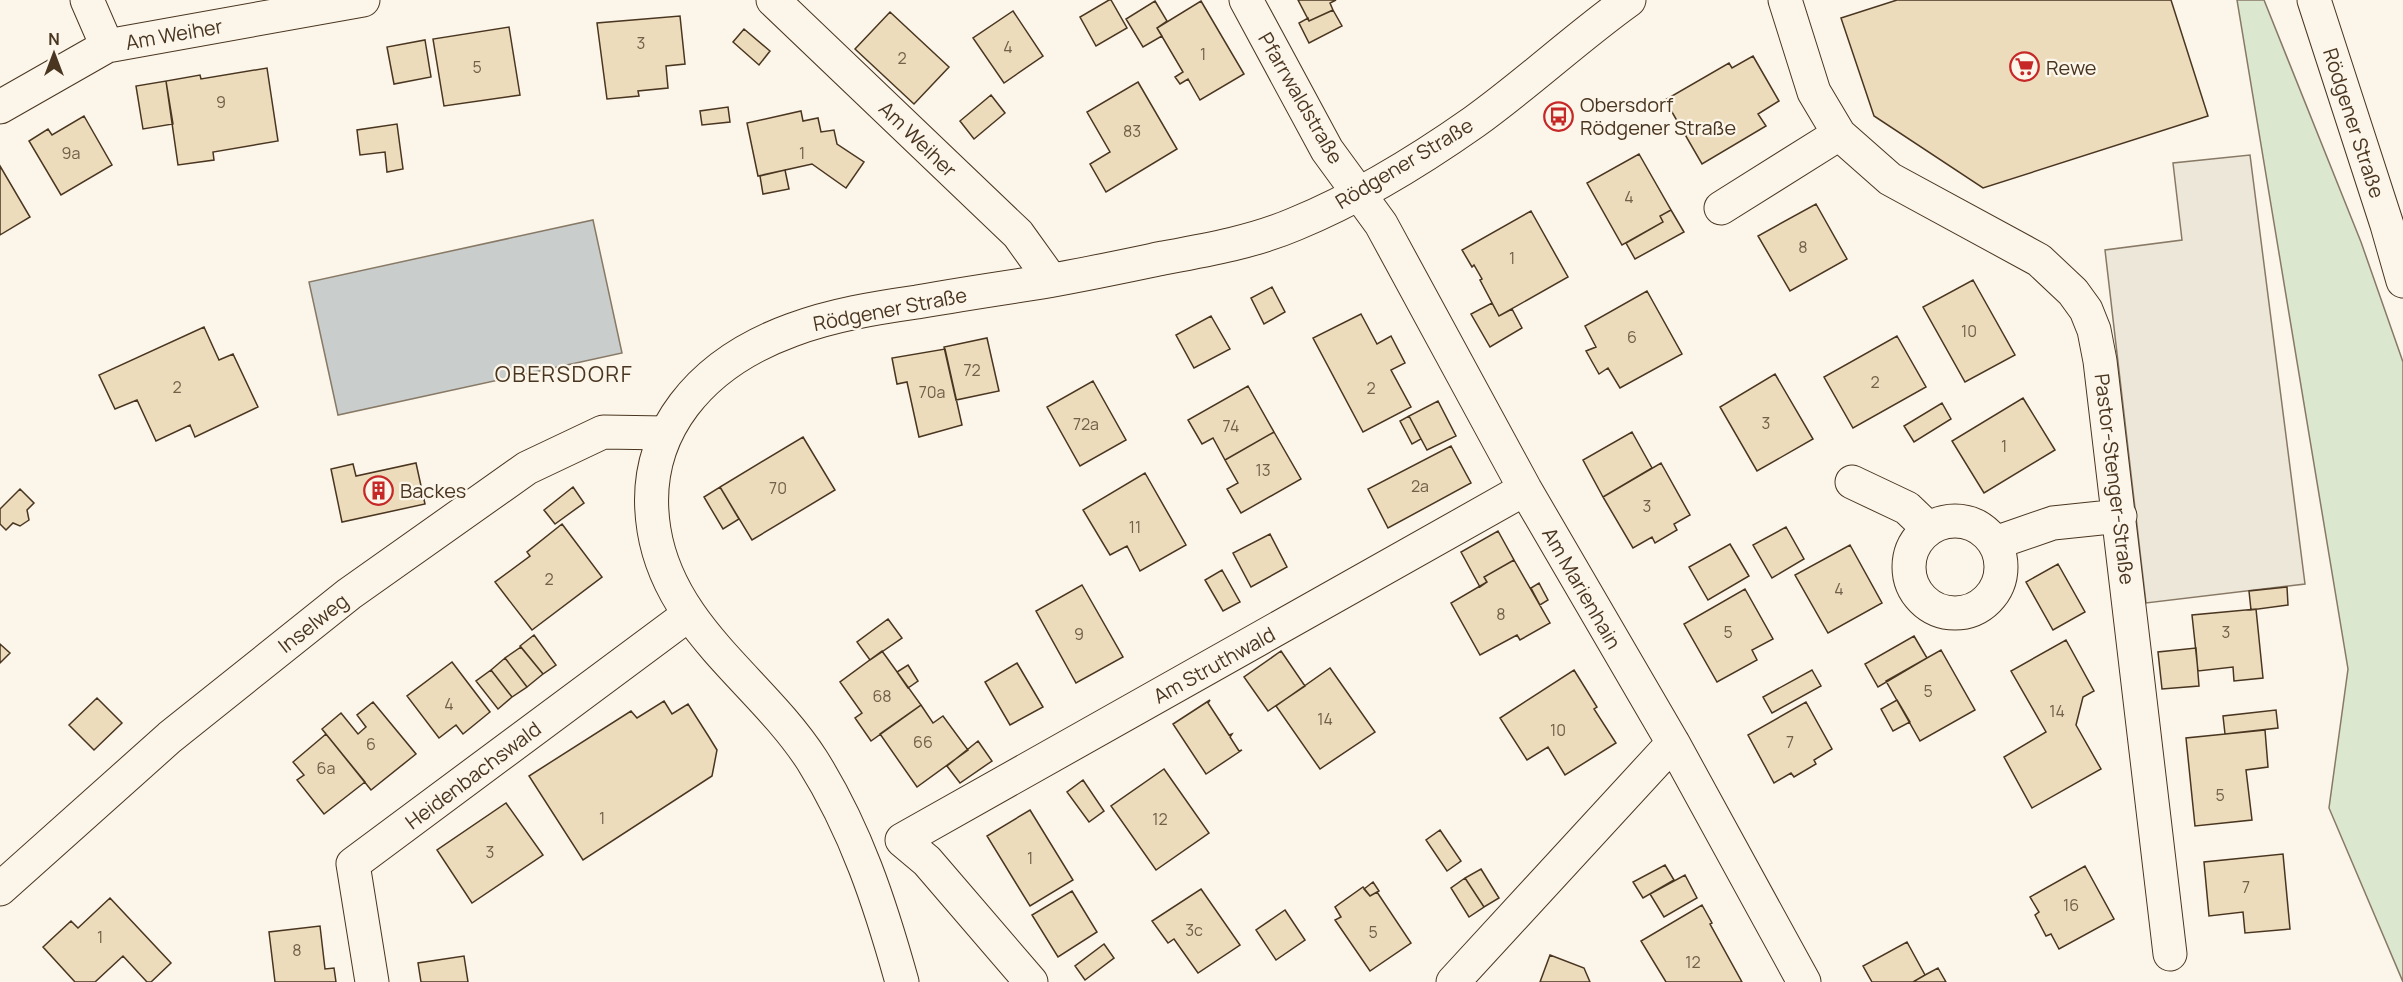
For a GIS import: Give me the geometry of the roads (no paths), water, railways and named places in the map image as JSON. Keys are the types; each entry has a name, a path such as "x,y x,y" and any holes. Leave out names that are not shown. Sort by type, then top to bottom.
{"street":[{"path":"87,0 106,46"},
{"name":"Am Weiher","path":"0,107 106,46 363,0"},
{"name":"Pfarrwaldstraße","path":"1246,0 1327,150 1360,194"},
{"name":"Rödgener Straße","path":"902,982 865,861 810,758 779,717 723,657 688,615 668,577 654,529 651,495 653,466 666,433 680,408 702,382 745,353 791,330 858,311 1051,280 1240,243 1293,225 1360,194 1474,121 1629,0"},
{"name":"Pastor-Stenger-Straße","path":"1785,0 1814,92 1839,134 1890,179 2039,260 2073,292 2086,310 2094,330 2100,361 2170,954"},
{"name":"Rödgener Straße","path":"2314,0 2403,281"},
{"name":"Am Weiher","path":"782,2 1018,234 1051,280"},
{"path":"1721,208 1839,134"},
{"name":"Am Marienhain","path":"1360,194 1381,224 1525,489 1672,744 1804,982"},
{"name":"Inselweg","path":"0,889 170,736 349,594 527,468 603,432 666,433"},
{"path":"1852,482 1907,508 1929,529"},
{"name":"Am Struthwald","path":"865,861 1525,489"},
{"path":"1995,543 2053,523 2120,516"},
{"path":"1957,520 1978,528 1995,543 2000,556 2001,573 1997,587 1988,600 1975,610 1960,614 1944,612 1930,606 1918,596 1911,582 1908,567 1911,552 1918,539 1929,529 1942,522 1957,520"},
{"name":"Heidenbachswald","path":"372,982 353,864 688,615"},
{"path":"1453,982 1672,744"},
{"path":"902,840 927,861 1031,982"}],"place":[{"name":"Rewe","path":"2025,67"},
{"name":"Obersdorf Rödgener Straße","path":"1559,116"},
{"name":"Backes","path":"379,490"}],"district":[{"name":"OBERSDORF","path":"564,374"}]}
